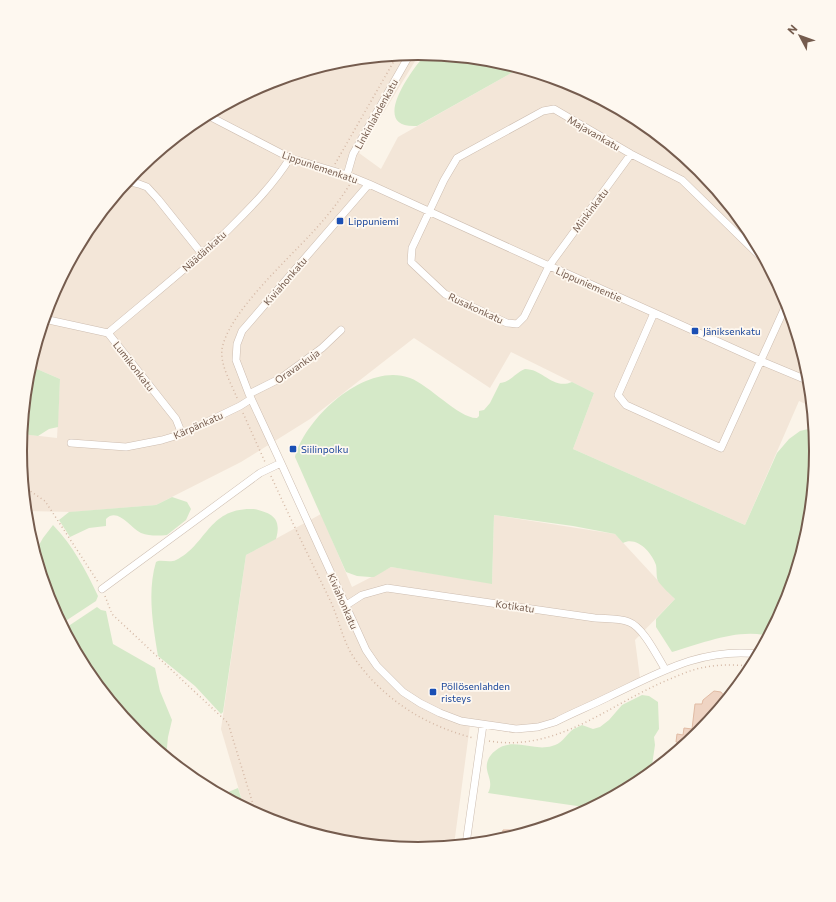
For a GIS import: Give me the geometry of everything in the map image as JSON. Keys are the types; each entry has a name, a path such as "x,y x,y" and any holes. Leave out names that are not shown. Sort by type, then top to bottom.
{"street":[{"name":"Linkinlahdenkatu","path":"347,175 353,154 406,60"},
{"name":"Majavankatu","path":"428,212 457,158 543,111 554,109 631,154 682,180 752,249"},
{"name":"Lippuniemenkatu","path":"213,118 290,158 347,175 370,184"},
{"name":"Minkinkatu","path":"549,266 631,154"},
{"name":"Näädänkatu","path":"108,333 202,254 252,207 279,176 290,158"},
{"path":"134,183 147,187 202,254"},
{"name":"Lippuniementie","path":"370,184 428,212 802,378"},
{"name":"Kiviahonkatu","path":"370,184 242,331 237,344 236,360 250,397 282,463 345,606 366,650 377,666 403,692 440,713 461,721 516,730 555,722 665,669 712,655 729,653 752,654"},
{"name":"Rusakonkatu","path":"428,212 412,248 411,262 445,294 508,323 517,324 524,317 549,266"},
{"path":"654,313 618,395 626,405 721,448 783,312"},
{"name":"Lumikonkatu","path":"50,320 108,333 176,419 182,434"},
{"name":"Oravankuja","path":"250,397 281,378 322,348 340,330"},
{"name":"Kärpänkatu","path":"71,443 126,447 162,440 182,434 240,406 250,397"},
{"path":"102,589 260,473 268,468 282,463"},
{"name":"Kotikatu","path":"345,606 362,594 387,588 595,618 621,620 631,622 646,637 665,669"},
{"path":"467,839 483,725"}],"path":[{"path":"332,171 395,61"},
{"path":"350,184 340,199 312,233 238,314 228,331 222,349 223,363 240,406 300,540 333,606 351,653 364,671 383,691 419,718 456,733 481,740 500,743 533,741 558,735 595,719 651,687 678,675 706,667 729,665 745,666"},
{"path":"29,491 45,501 102,589 112,614 228,723 253,806"}],"shaded area":[{"path":"416,60 359,153 381,169 398,137 513,72 568,90 614,112 656,141 676,157 712,193 743,234 769,278 788,325 796,350 806,404 799,401 745,525 573,449 594,393 511,352 490,388 414,338 310,419 241,462 156,505 72,512 32,511 28,477 28,435 57,438 60,379 36,369 40,350 48,325 67,278 79,255 108,213 124,193 160,157 201,126 223,112 268,90 317,73 367,63"},
{"path":"321,514 352,587 391,567 492,583 494,515 615,534 675,599 635,640 640,678 578,715 513,733 470,725 455,840 418,842 367,839 317,829 268,812 242,800 221,729 246,555"}],"green space":[{"path":"421,60 469,63 513,72 417,126 403,124 396,118 395,108 398,97 404,84"},
{"path":"36,369 60,379 58,427 49,429 38,436 28,435 30,400"},
{"path":"525,369 531,370 559,383 565,384 572,382 594,393 573,449 745,525 777,453 789,439 800,431 808,429 809,451 806,502 796,552 779,601 763,635 732,635 672,652 656,627 656,619 675,599 658,581 656,565 651,556 639,544 628,541 623,543 615,534 573,526 494,515 492,584 391,567 374,577 357,576 346,572 295,457 301,442 311,426 324,410 340,396 357,385 375,378 393,375 410,378 418,382 453,408 470,417 477,418 479,416 479,411 484,410 490,403 500,383 507,381"},
{"path":"172,497 187,502 191,509 186,520 167,535 154,536 141,533 115,515 106,519 106,526 89,528 70,537 59,520 69,512 156,505"},
{"path":"254,509 266,512 274,518 278,526 278,532 276,539 246,555 223,712 221,714 195,686 158,656 154,633 151,597 153,573 156,562 176,560 195,545 217,520 227,514 239,510"},
{"path":"53,525 67,542 78,559 98,596 96,601 66,621 48,577 40,552 39,546"},
{"path":"97,607 106,611 113,644 155,668 160,691 172,720 167,750 124,709 108,689 79,646 68,626"},
{"path":"642,695 649,696 658,702 659,729 654,737 655,745 652,764 635,776 613,790 581,806 488,793 490,788 490,780 487,769 488,760 493,753 502,747 515,744 545,747 558,744 572,730 582,725 593,729 600,727 609,720 622,705"},
{"path":"238,788 242,800 227,793"}],"building":[{"path":"714,691 721,692 723,695 712,709 692,729 695,704 702,704 703,700"},
{"path":"684,728 692,729 679,742 676,742 677,734 683,735"},
{"path":"503,830 512,830 503,832"}],"place":[{"name":"Lippuniemi","path":"340,221"},
{"name":"Jäniksenkatu","path":"695,331"},
{"name":"Siilinpolku","path":"293,449"},
{"name":"Pöllösenlahden risteys","path":"433,692"}]}
